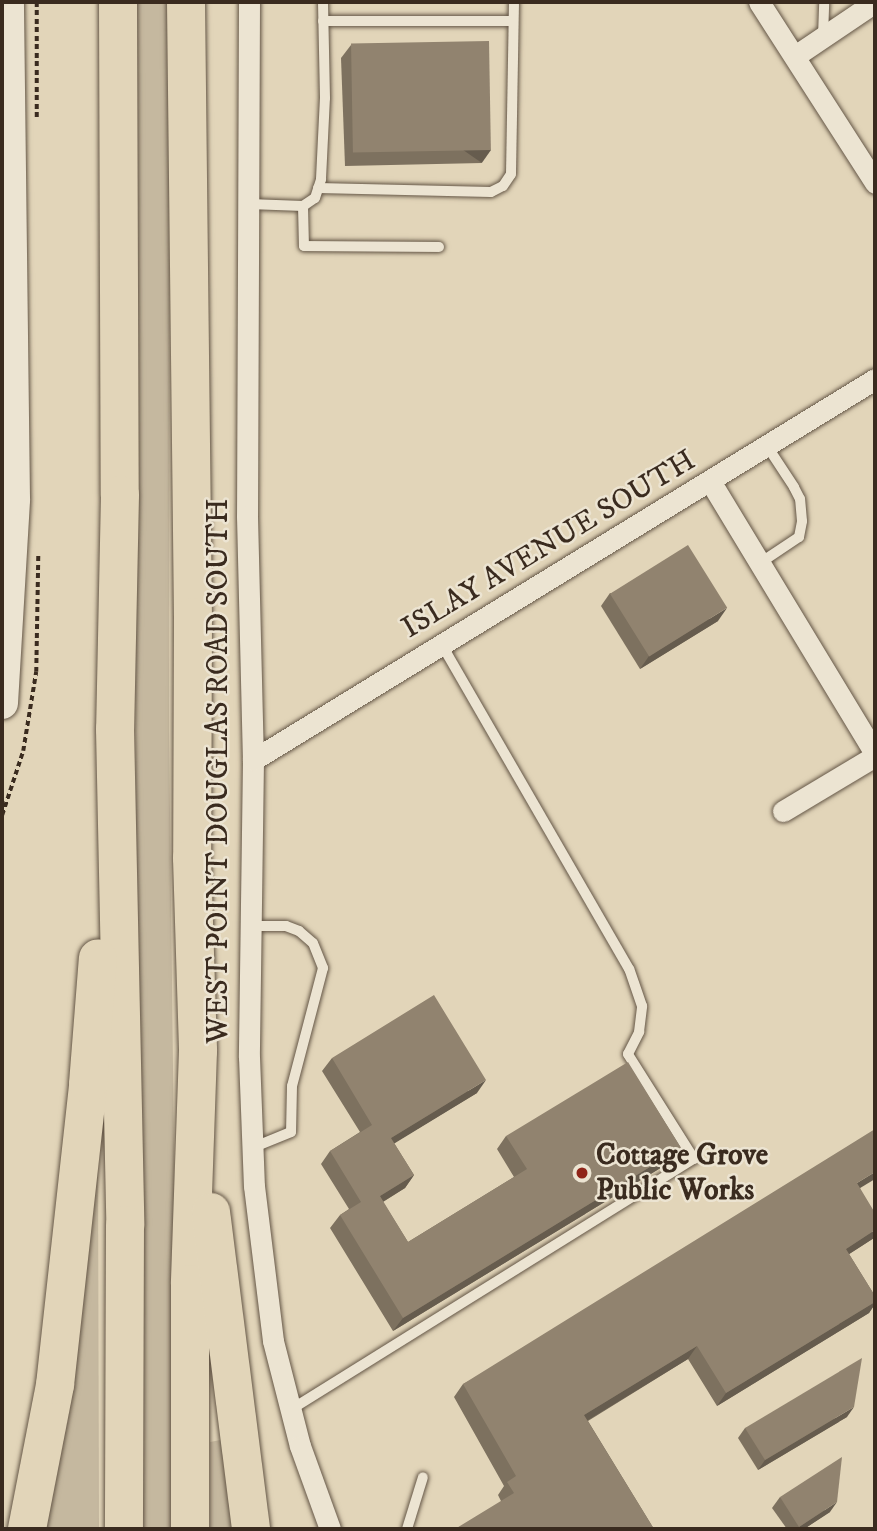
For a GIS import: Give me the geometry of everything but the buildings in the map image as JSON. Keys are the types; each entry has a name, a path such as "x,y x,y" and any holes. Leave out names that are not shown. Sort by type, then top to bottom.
{"highway":[{"path":"27,1529 55,1385 88,1084 114,729 120,495 118,2"},
{"path":"186,2 193,603 192,858 198,1051 190,1284 190,1529"},
{"path":"114,729 125,1225 124,1529"},
{"path":"195,1146 208,1183 251,1529"}],"street":[{"path":"2,703 14,363 8,2"},
{"name":"WEST POINT DOUGLAS ROAD SOUTH","path":"249,2 247,516 253,760 251,926 254,1186 273,1341 290,1410 315,1492 330,1529"},
{"path":"759,2 875,183"},
{"path":"795,57 875,2"},
{"name":"ISLAY AVENUE SOUTH","path":"253,760 875,379"},
{"path":"710,481 875,754 783,811"}],"lane":[{"path":"249,205 303,206 315,198 325,98 323,2"},
{"path":"318,188 491,192 503,186 511,174 514,2"},
{"path":"823,37 824,2"},
{"path":"323,21 513,21"},
{"path":"303,206 304,246 439,247"},
{"path":"760,563 799,537 802,521 800,499 767,446"},
{"path":"290,1410 694,1159 628,1054 639,1032 642,1006 629,969 442,645"},
{"path":"251,926 286,926 299,931 313,943 323,968 294,1076 291,1132 252,1148"},
{"path":"407,1529 423,1477"}],"shaded area":[{"path":"133,2 170,2 169,729 176,1321 174,1529 138,1529"},
{"path":"98,1148 99,1529 40,1529"},
{"path":"226,1439 237,1529 210,1529 210,1442"}],"place":[{"name":"Cottage Grove Public Works","path":"582,1173"}]}
